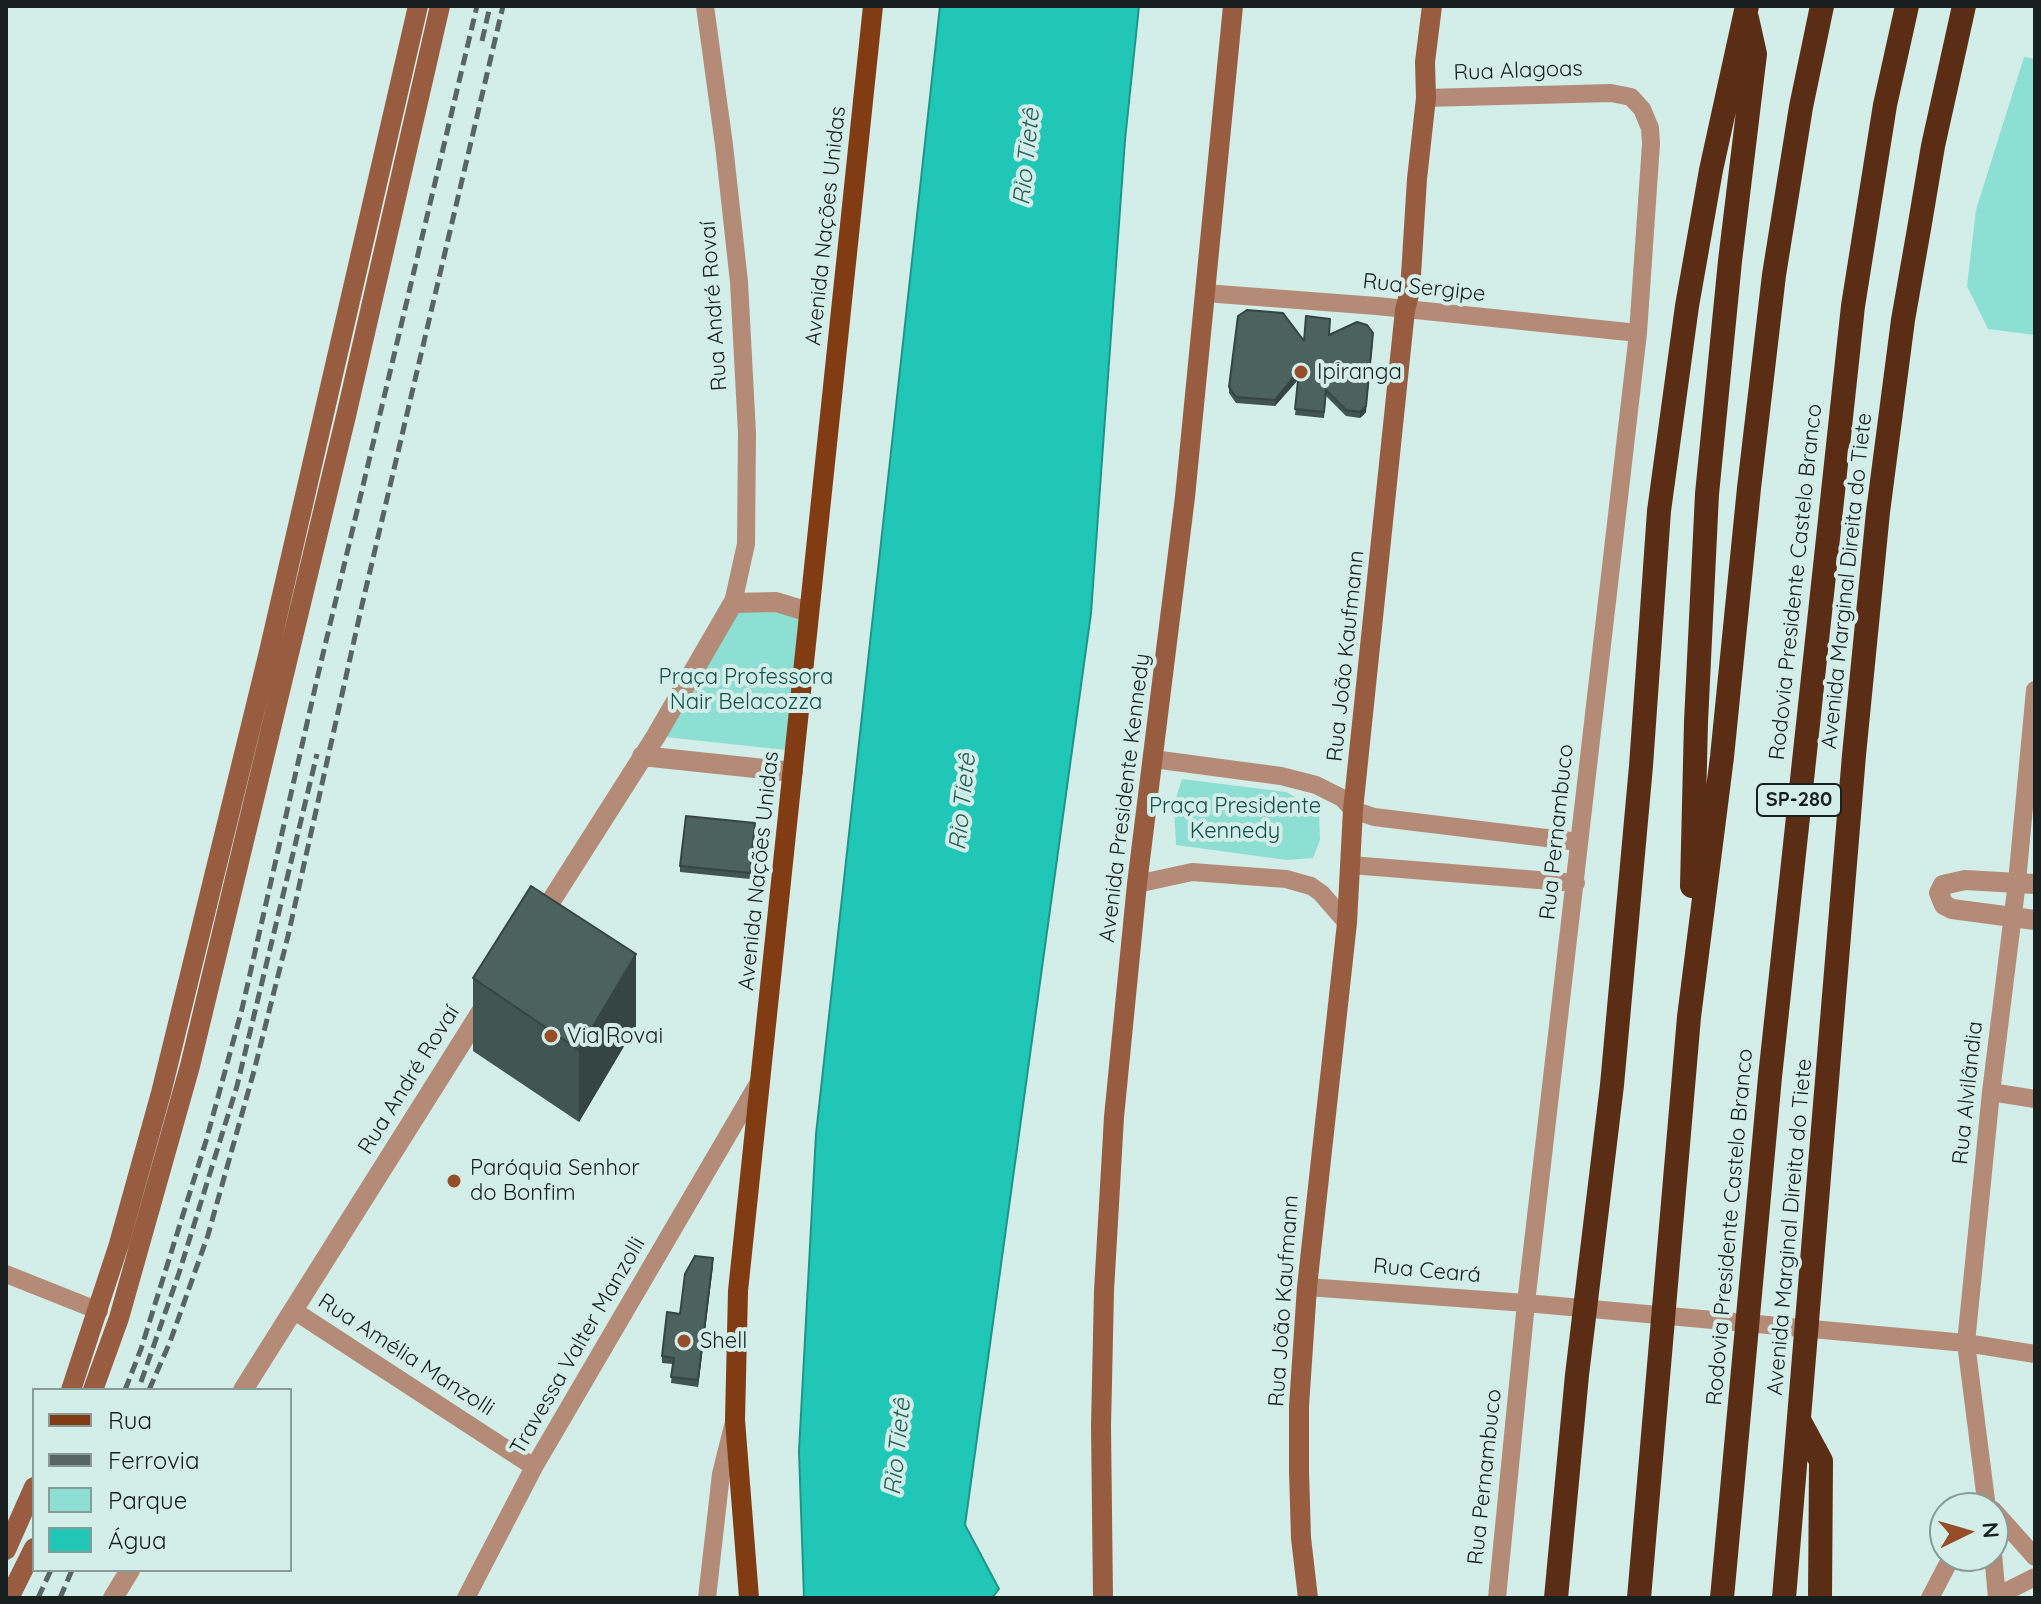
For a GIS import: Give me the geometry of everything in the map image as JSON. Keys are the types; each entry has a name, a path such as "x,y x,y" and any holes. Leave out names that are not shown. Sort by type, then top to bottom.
{"highway":[{"path":"1639,1598 1689,1017 1722,757 1749,488 1774,275 1801,107 1822,6"},
{"name":"Rodovia Presidente Castelo Branco","path":"1722,1598 1770,1077 1853,306 1885,105 1907,6"},
{"name":"Avenida Marginal Direita do Tiete","path":"1784,1598 1853,771 1878,512 1916,244 1933,146 1964,6"},
{"path":"1689,1017 1696,722 1707,494 1730,261 1755,54 1746,9"},
{"path":"1556,1598 1577,1375 1612,1085 1641,766 1659,511 1687,306 1711,170 1746,9"},
{"path":"1800,1422 1821,1461 1820,1598"}],"main road":[{"path":"72,1388 99,1311 161,1093 218,864 418,6"},
{"path":"94,1388 119,1318 190,1066 440,6"},
{"name":"Avenida Nações Unidas","path":"749,1598 735,1420 738,1291 873,6"},
{"name":"Avenida Presidente Kennedy","path":"1103,1598 1101,1426 1104,1291 1114,1117 1137,884 1185,497 1233,6"},
{"name":"Rua João Kaufmann","path":"1308,1598 1301,1538 1299,1471 1299,1406 1307,1287 1347,923 1353,810 1405,310 1410,291 1426,98 1425,62 1432,6"},
{"path":"6,1550 32,1492"},
{"path":"11,1585 32,1551"}],"street":[{"name":"Rua André Rovaí","path":"523,945 656,736 733,603 746,544 747,433 736,254 705,6"},
{"name":"Rua Alagoas","path":"1426,98 1611,93"},
{"name":"Rua Pernambuco","path":"1497,1598 1535,1304 1579,842 1638,333 1650,128 1642,109 1631,97 1611,93"},
{"name":"Rua Sergipe","path":"1205,293 1638,333"},
{"path":"733,603 776,602 809,612"},
{"name":"Rua Alvilândia","path":"1986,1492 1966,1343 1991,1092 2013,918 2026,883 2034,703"},
{"path":"642,756 793,772"},
{"path":"1153,759 1281,776 1333,793 1353,810 1374,817 1579,842"},
{"path":"1351,865 1576,883"},
{"path":"1137,884 1192,872 1286,879 1311,886 1321,893 1347,923"},
{"path":"2026,883 1988,879 1955,881 1943,885 1939,893 1941,902 1948,907 2035,920"},
{"name":"Rua André Rovaí","path":"244,1388 498,985"},
{"name":"Travessa Valter Manzolli","path":"466,1598 534,1467 760,1080"},
{"path":"1991,1092 2035,1099"},
{"path":"6,1274 99,1311"},
{"name":"Rua Ceará","path":"1307,1287 1966,1343 2035,1354"},
{"name":"Rua Amélia Manzolli","path":"293,1310 534,1467"},
{"path":"707,1598 721,1474 735,1420"},
{"path":"2009,1529 2035,1557"},
{"path":"113,1598 129,1572"},
{"path":"1930,1598 1944,1572"},
{"path":"1995,1572 1997,1597 2035,1577"}],"green space":[{"path":"2024,57 2035,59 2035,335 1988,329 1967,286 1976,210"},
{"name":"Praça Professora Nair Belacozza","path":"733,603 809,612 795,751 656,736"},
{"name":"Praça Presidente Kennedy","path":"1182,779 1286,792 1319,810 1320,840 1313,858 1287,860 1176,845 1174,804"}],"water":[{"name":"Rio Tietê","path":"940,6 1139,6 1125,140 1091,613 965,1525 999,1589 992,1598 804,1598 799,1451 816,1134"}],"building":[{"name":"Ipiranga","path":"1247,310 1283,313 1304,341 1306,316 1330,319 1329,335 1357,322 1367,325 1373,333 1366,406 1360,412 1346,410 1326,390 1324,412 1295,409 1299,371 1275,400 1236,397 1229,387 1238,316"},
{"path":"686,816 755,823 750,873 680,866"},
{"path":"531,886 636,954 579,1050 473,978"},
{"name":"Shell","path":"695,1256 713,1258 698,1380 671,1377 674,1358 662,1356 667,1312 680,1314 685,1274"}],"railway":[{"path":"126,1388 141,1349 206,1141 242,1009 477,6"},
{"path":"482,41 490,6"},
{"path":"150,1388 170,1342 208,1235 254,1071 503,6"},
{"path":"141,1382 179,1273 237,1086 317,754"},
{"path":"38,1598 50,1572"},
{"path":"60,1598 71,1572"}],"place":[{"name":"Ipiranga","path":"1301,372"},
{"name":"Via Rovai","path":"551,1036"},
{"name":"Paróquia Senhor do Bonfim","path":"454,1181"},
{"name":"Shell","path":"684,1341"}]}
